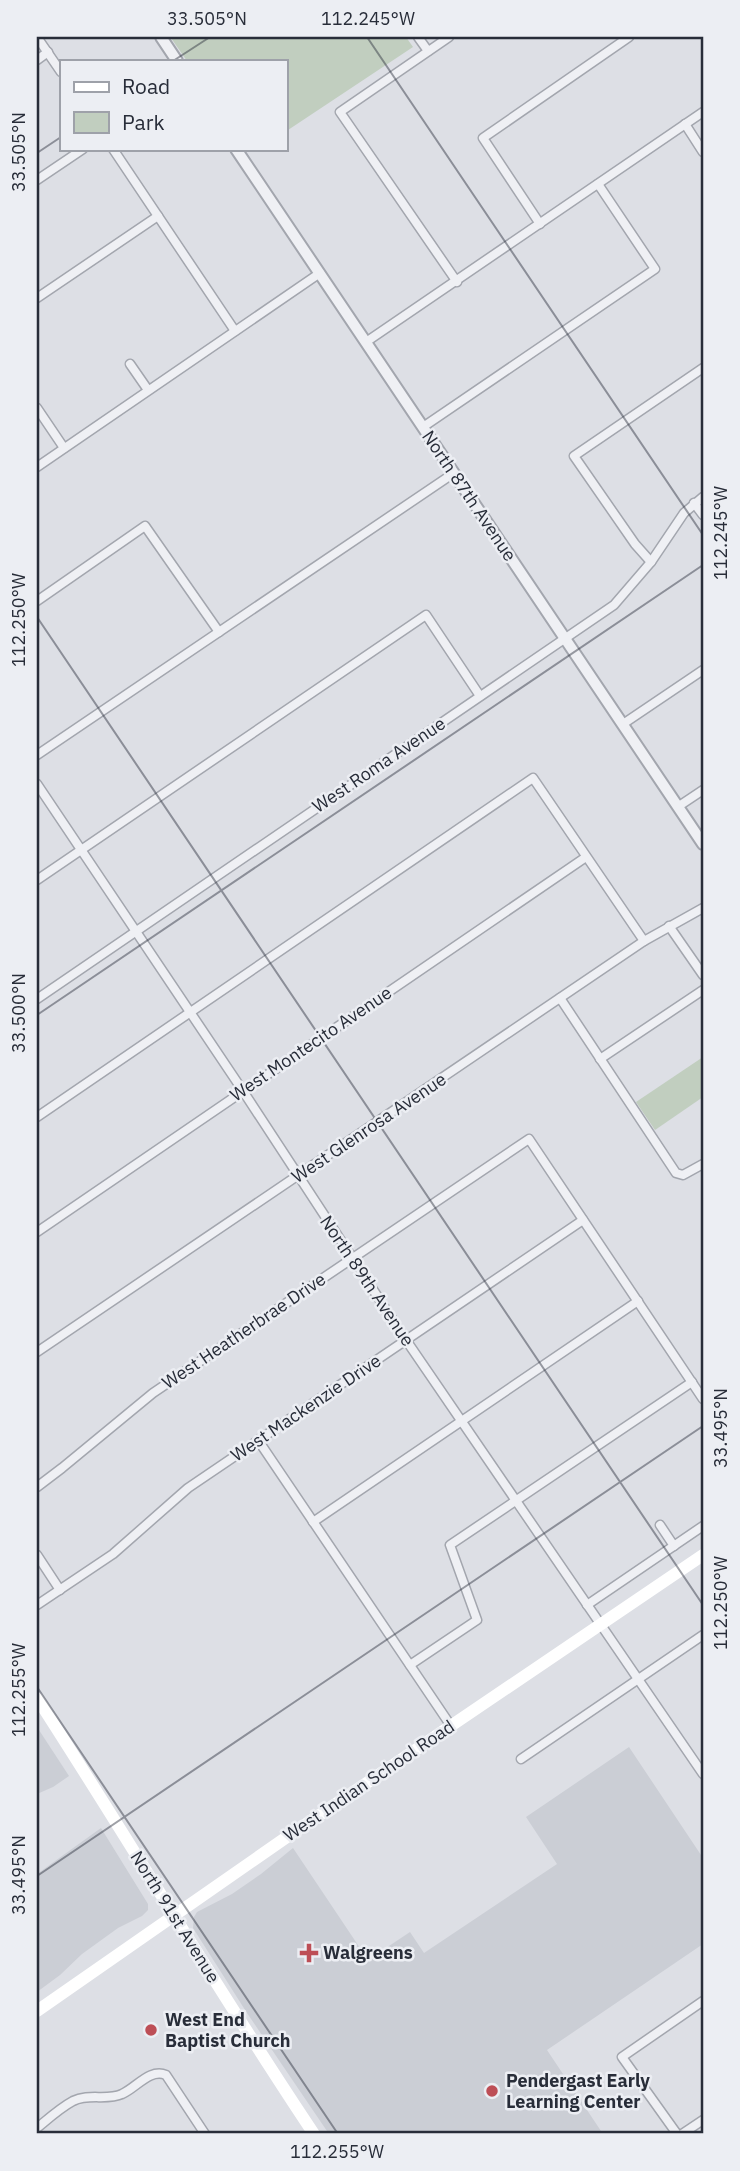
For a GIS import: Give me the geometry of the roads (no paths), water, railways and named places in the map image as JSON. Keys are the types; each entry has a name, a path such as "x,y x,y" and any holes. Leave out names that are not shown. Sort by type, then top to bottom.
{"main road":[{"name":"West Indian School Road","path":"37,2011 173,1915 703,1555"},
{"name":"North 91st Avenue","path":"37,1698 252,2042 314,2134"}],"street":[{"path":"37,37 60,70"},
{"path":"161,37 176,60"},
{"path":"418,37 428,51"},
{"path":"449,37 340,112 457,282"},
{"path":"540,224 484,138 629,37"},
{"path":"37,60 48,52"},
{"path":"366,342 703,112"},
{"path":"685,124 703,152"},
{"path":"37,180 82,150"},
{"path":"114,150 235,331"},
{"name":"North 87th Avenue","path":"237,150 703,844"},
{"path":"423,427 655,269 598,184"},
{"path":"37,298 158,216"},
{"path":"37,467 320,273"},
{"path":"130,364 148,390"},
{"path":"651,562 635,544 575,456 703,368"},
{"path":"37,408 64,448"},
{"path":"37,755 454,473"},
{"name":"West Roma Avenue","path":"37,999 614,605 651,562 673,527 694,503 703,497"},
{"path":"694,503 703,515"},
{"path":"37,601 145,526 219,632"},
{"path":"37,880 426,615 480,696"},
{"path":"623,724 703,670"},
{"path":"37,1117 533,778 644,941"},
{"name":"North 89th Avenue","path":"37,785 243,1091 406,1340 703,1774"},
{"path":"679,806 703,790"},
{"name":"West Montecito Avenue","path":"37,1232 586,858"},
{"name":"West Glenrosa Avenue","path":"37,1352 644,941 703,908"},
{"path":"669,926 703,975"},
{"path":"600,1059 703,990"},
{"path":"560,998 676,1173 683,1175 703,1164"},
{"name":"West Heatherbrae Drive","path":"37,1487 153,1393 529,1139 583,1220"},
{"path":"583,1220 703,1399"},
{"name":"West Mackenzie Drive","path":"37,1605 113,1554 188,1488 583,1220"},
{"path":"313,1522 638,1301"},
{"path":"410,1665 477,1620 450,1545 692,1382"},
{"path":"258,1440 451,1726"},
{"path":"660,1525 674,1546"},
{"path":"587,1605 703,1526"},
{"path":"37,1555 60,1590"},
{"path":"520,1759 703,1635"},
{"path":"703,2001 622,2057 680,2134 703,2120"},
{"path":"37,2128 73,2101 85,2097 113,2098 126,2093 152,2074 160,2072 166,2075 205,2134"}],"place":[{"name":"Walgreens","path":"309,1953"},
{"name":"West End Baptist Church","path":"151,2030"},
{"name":"Pendergast Early Learning Center","path":"492,2091"}]}
